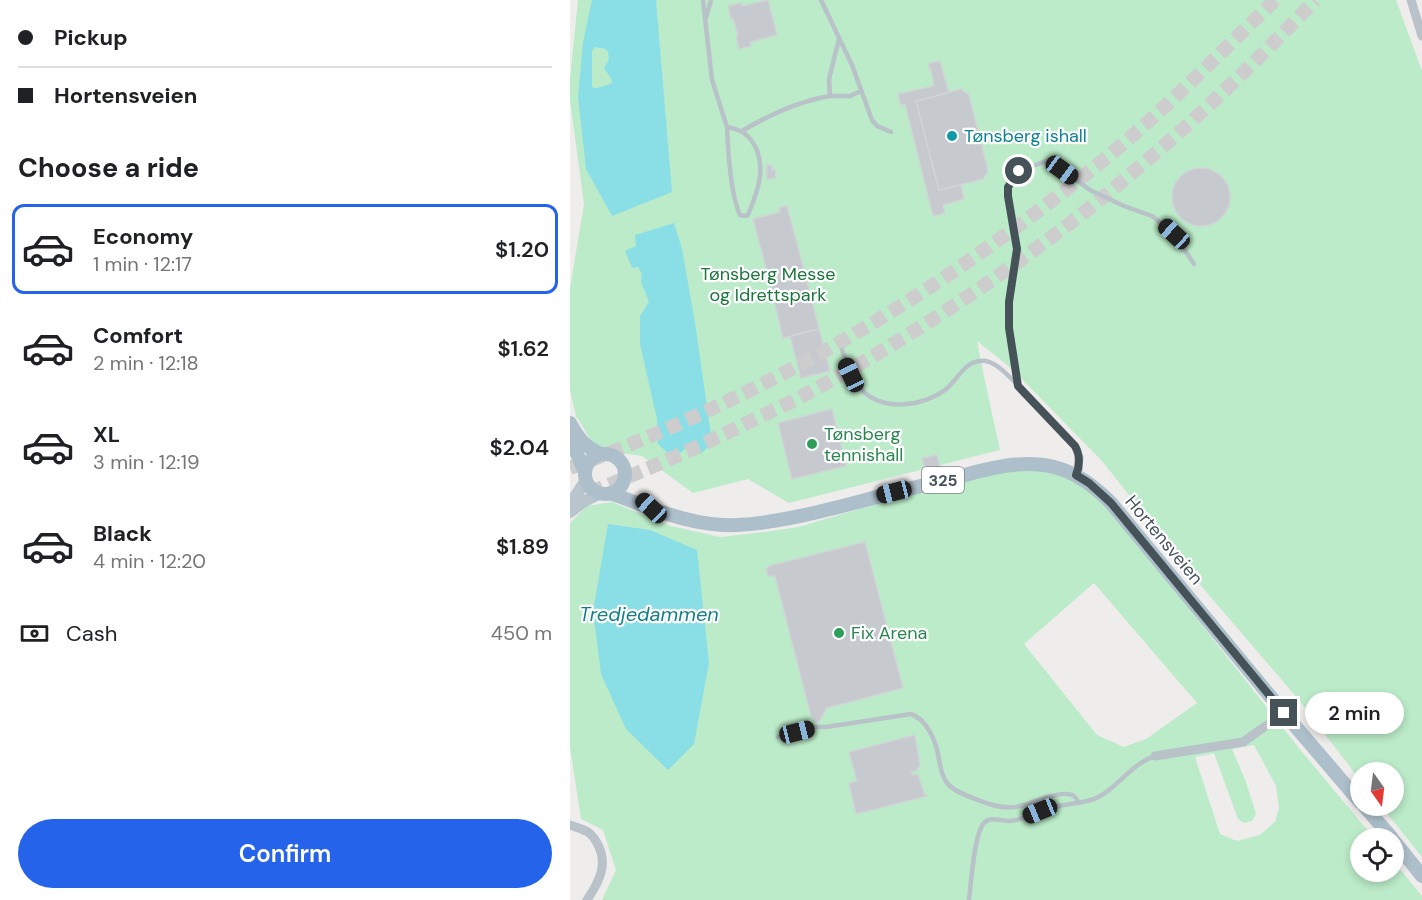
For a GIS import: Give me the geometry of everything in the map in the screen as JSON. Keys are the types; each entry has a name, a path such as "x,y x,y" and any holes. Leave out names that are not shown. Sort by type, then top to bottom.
{"main road":[{"name":"325","path":"570,423 580,440 593,451 619,459 623,464 625,477"},
{"name":"325","path":"570,438 590,487 605,493"},
{"path":"570,505 586,476 590,461 601,454"},
{"name":"Hortensveien","path":"605,493 674,517 727,525 767,522 815,513 995,468 1028,464 1052,466 1076,475 1089,483 1111,503 1350,790"},
{"path":"570,512 583,502 620,487 625,477"},
{"name":"Hortensveien","path":"625,477 651,508"},
{"path":"1373,816 1383,828"},
{"path":"1404,854 1422,876"}],"street":[{"path":"1411,0 1422,36"},
{"path":"1076,475 1079,457"},
{"path":"1155,756 1243,742 1284,713"},
{"path":"570,825 590,834 602,855 602,872 587,900"}],"lane":[{"path":"703,0 712,80 727,126 729,157 737,207 740,215 745,216 748,215 759,185 761,172 758,153 754,143 747,135 727,126"},
{"path":"706,20 711,0"},
{"path":"821,0 852,65 872,120 877,126 891,132"},
{"path":"830,96 829,79 839,39"},
{"path":"741,131 764,118 816,99 850,96 861,91"},
{"path":"1018,386 1009,328 1009,302 1017,249 1008,187 1019,171 1049,160 1090,190 1152,216 1174,234 1194,264"},
{"path":"842,350 851,375 860,388 872,399 887,404 915,403 933,396 947,388 972,363 984,360 995,365 1018,386 1075,446 1079,457"},
{"path":"778,737 816,727 911,714 923,722 932,737 947,784 960,793 1002,807 1015,807 1063,794 1074,796 1078,803"},
{"path":"969,900 978,835 982,824 987,820 1011,821 1050,807 1092,800 1101,796 1143,762 1155,756"}],"green space":[{"name":"Tønsberg Messe og Idrettspark","path":"578,0 1396,0 1422,71 1422,857 1404,835 1404,828 1399,828 1389,816 1404,816 1404,762 1350,762 1350,767 1299,700 1202,587 1102,461 1012,369 977,341 1000,450 789,503 748,479 693,493 642,456 613,452 592,442 576,416 570,390 570,288 584,204 570,100"},
{"path":"1022,466 1063,473 1103,500 1350,809 1350,816 1356,816 1366,828 1350,828 1350,882 1404,882 1404,874 1422,896 1422,900 602,900 616,870 603,830 581,819 570,747 570,523 587,506 612,502 671,526 720,537 798,527 945,484","holes":["1094,583 1197,703 1146,739 1124,747 1097,735 1024,644","1254,745 1276,786 1279,808 1275,822 1260,835 1237,841 1220,834 1195,757 1214,753 1238,819 1244,823 1252,821 1256,814 1232,749"]}],"water":[{"path":"592,0 656,0 672,192 612,216 586,169 578,97 583,42","holes":["595,47 605,49 609,59 604,68 612,80 611,84 593,88 592,51"]},
{"path":"674,223 682,249 696,329 712,443 701,454 687,447 674,459 658,444 657,419 640,344 640,316 649,302 641,282 642,274 638,267 632,268 625,251 636,246 635,235"},
{"name":"Tredjedammen","path":"608,524 650,530 697,550 709,663 694,744 668,770 626,729 601,674 593,611"}],"building":[{"path":"768,0 777,35 750,42 751,46 739,49 736,36 738,35 728,6 741,3 742,6"},
{"path":"940,61 949,93 916,101 939,190 961,185 964,199 943,205 945,213 933,216 905,104 901,105 898,94 934,86 928,64"},
{"name":"Tønsberg ishall","path":"961,89 969,95 988,171 983,179 939,190 916,101"},
{"path":"767,165 772,165 776,178 767,179"},
{"path":"1201,168 1217,173 1225,181 1230,197 1225,213 1217,221 1201,226 1185,221 1177,213 1172,197 1177,181 1185,173"},
{"path":"787,206 804,270 769,279 753,219 780,212 779,208"},
{"path":"804,270 819,329 783,338 769,279"},
{"path":"819,329 830,371 801,378 790,336"},
{"name":"Tønsberg tennishall","path":"832,409 846,466 792,479 778,423"},
{"path":"937,455 940,467 925,471 922,458"},
{"name":"Fix Arena","path":"865,542 903,688 827,708 819,722 815,721 811,716 775,576 768,576 766,570 769,566"},
{"path":"915,735 920,766 918,770 911,772 912,775 918,774 927,796 856,814 849,783 857,781 849,752"}],"tunnel":[{"path":"570,468 642,440 747,392 849,337 968,262 1081,178 1132,136 1181,92 1275,0"},
{"path":"570,500 680,454 799,398 934,319 1020,260 1104,197 1232,84 1315,0"}],"place":[{"name":"Tønsberg ishall","path":"952,136"},
{"name":"Tønsberg tennishall","path":"812,444"},
{"name":"Fix Arena","path":"839,633"}],"route":[{"path":"1019,171 1008,187 1017,249 1009,302 1009,328 1018,386 1075,446 1079,457 1076,475 1089,483 1111,503 1284,713"}]}
